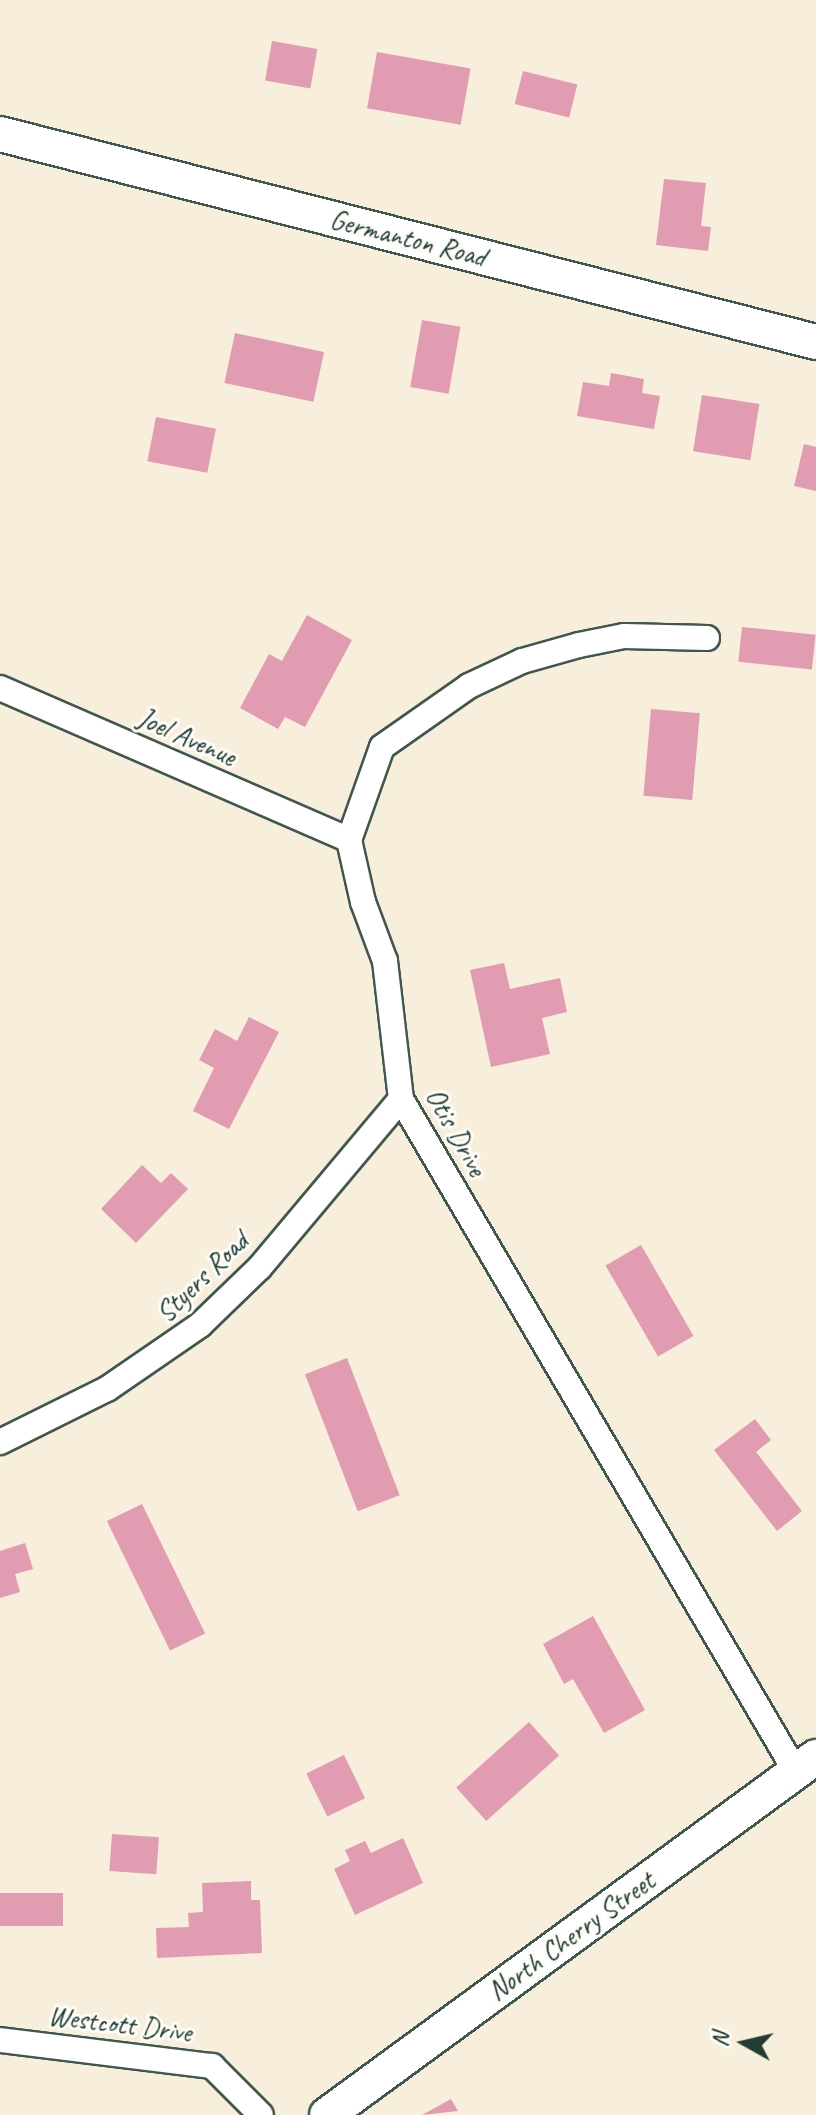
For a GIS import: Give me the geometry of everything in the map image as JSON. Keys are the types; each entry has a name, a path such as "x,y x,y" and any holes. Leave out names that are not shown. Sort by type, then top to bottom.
{"main road":[{"name":"Germanton Road","path":"0,134 816,342"},
{"name":"North Cherry Street","path":"327,2115 806,1764"}],"street":[{"path":"349,840 382,747 469,686 522,661 579,645 624,636 707,638"},
{"name":"Joel Avenue","path":"0,688 349,840"},
{"name":"Otis Drive","path":"349,840 363,902 385,961 401,1099 806,1764"},
{"name":"Styers Road","path":"0,1442 107,1389 200,1325 260,1267 401,1099"},
{"name":"Westcott Drive","path":"0,2040 212,2066 261,2115"}],"building":[{"path":"272,41 317,49 310,88 265,80"},
{"path":"377,52 471,68 461,125 367,108"},
{"path":"523,71 577,85 569,118 515,104"},
{"path":"664,179 706,183 701,226 711,227 708,251 656,245"},
{"path":"422,320 460,327 449,394 410,387"},
{"path":"235,333 324,352 313,402 224,383"},
{"path":"611,373 644,379 642,393 660,396 654,429 577,416 583,382 609,386"},
{"path":"702,395 759,404 750,460 693,451"},
{"path":"156,417 216,429 207,473 147,461"},
{"path":"804,444 816,447 816,491 794,486"},
{"path":"307,615 352,640 305,727 285,717 278,729 240,708 269,654 282,661"},
{"path":"742,627 816,635 812,670 738,662"},
{"path":"651,709 700,713 692,800 643,796"},
{"path":"504,963 510,989 560,978 567,1012 542,1018 550,1054 491,1067 470,970"},
{"path":"249,1017 279,1032 229,1129 193,1111 214,1068 199,1060 215,1029 237,1041"},
{"path":"142,1165 161,1183 171,1173 188,1189 136,1243 101,1209"},
{"path":"641,1245 694,1336 658,1356 605,1266"},
{"path":"347,1358 400,1495 358,1511 305,1374"},
{"path":"755,1419 771,1440 756,1452 802,1511 777,1531 714,1450"},
{"path":"142,1504 205,1633 170,1651 107,1521"},
{"path":"25,1543 33,1569 15,1574 20,1592 0,1598 0,1551"},
{"path":"593,1616 645,1710 604,1733 573,1679 564,1684 543,1644"},
{"path":"529,1722 559,1755 486,1821 456,1788"},
{"path":"344,1755 365,1798 327,1817 306,1773"},
{"path":"112,1834 159,1837 156,1874 109,1871"},
{"path":"403,1838 423,1883 355,1915 334,1869 350,1861 345,1850 365,1841 371,1853"},
{"path":"251,1881 251,1900 260,1900 262,1953 157,1958 156,1928 189,1927 188,1913 203,1912 202,1883"},
{"path":"0,1893 63,1893 63,1926 0,1926"},
{"path":"451,2099 458,2111 422,2115"}]}
